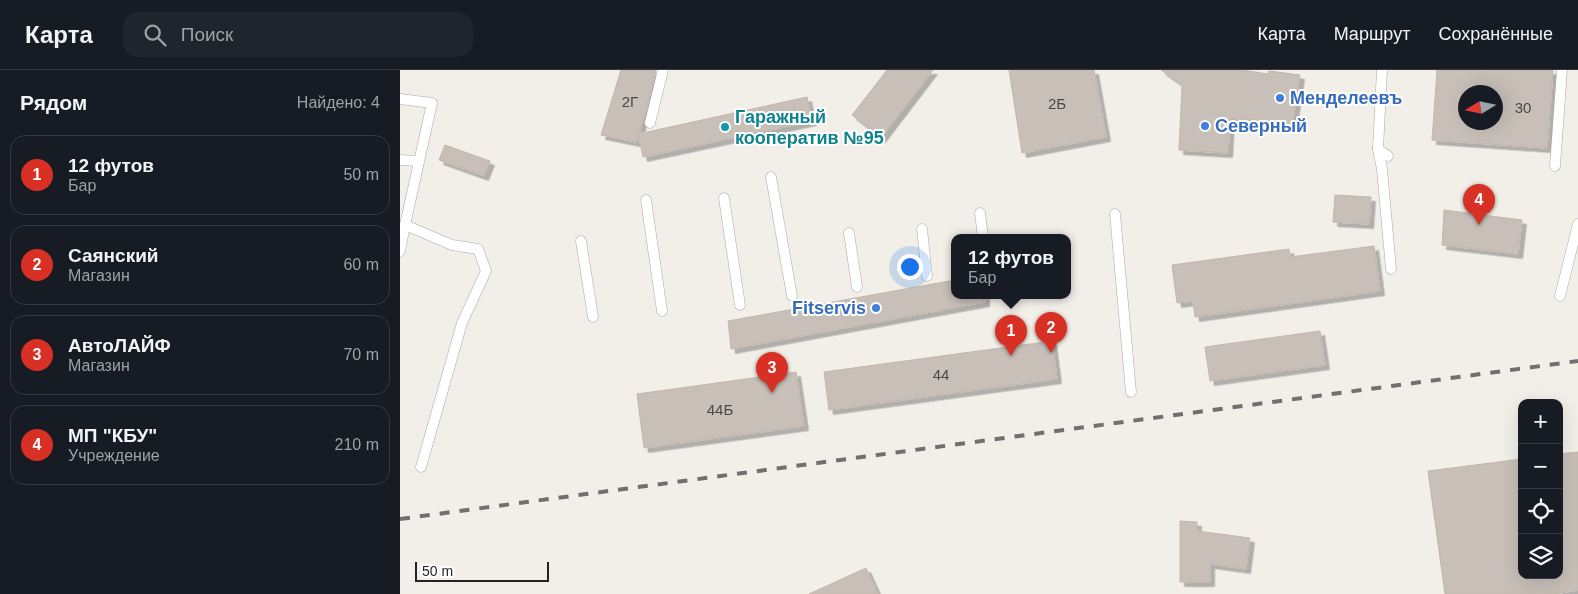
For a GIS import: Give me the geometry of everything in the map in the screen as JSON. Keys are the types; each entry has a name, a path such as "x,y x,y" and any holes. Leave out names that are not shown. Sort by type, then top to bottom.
{"lane":[{"path":"650,123 663,70"},
{"path":"1382,70 1378,149 1382,169 1391,269"},
{"path":"1555,166 1562,70"},
{"path":"400,99 432,102 403,228 400,251"},
{"path":"1378,149 1388,156"},
{"path":"400,160 418,161"},
{"path":"772,177 792,296"},
{"path":"724,198 740,304"},
{"path":"646,200 662,311"},
{"path":"980,213 983,234"},
{"path":"1115,214 1131,392"},
{"path":"1560,296 1578,224"},
{"path":"403,228 452,245 478,250 486,271 462,323 421,467"},
{"path":"922,229 927,276"},
{"path":"849,233 857,287"},
{"path":"581,241 593,317"}],"building":[{"path":"621,70 656,70 636,142 601,135"},
{"path":"887,70 933,70 881,138 852,115"},
{"path":"1009,70 1094,70 1106,137 1022,153"},
{"path":"1161,70 1242,70 1268,74 1269,71 1300,75 1292,127 1230,118 1228,153 1179,150 1182,85"},
{"path":"1437,70 1553,70 1547,148 1432,140"},
{"name":"Гаражный кооператив №95","path":"807,97 812,121 643,157 638,134"},
{"path":"445,145 490,161 484,176 439,160"},
{"path":"1335,195 1371,197 1369,224 1333,222"},
{"path":"1444,210 1522,220 1518,254 1442,245"},
{"path":"1374,246 1380,291 1195,317 1193,301 1177,303 1172,265 1289,249 1290,257"},
{"name":"Fitservis","path":"951,281 951,299 985,299 985,302 731,349 728,321"},
{"path":"1320,331 1325,365 1210,381 1205,347"},
{"path":"1052,341 1057,379 829,410 824,372"},
{"path":"796,372 804,426 644,448 637,394"},
{"path":"1578,452 1578,590 1554,594 1445,594 1428,471 1518,460 1518,579 1563,579 1563,454"},
{"path":"1180,521 1197,522 1197,531 1250,538 1246,569 1210,564 1210,582 1180,582"},
{"path":"866,568 878,594 809,594"}],"railway":[{"path":"400,519 1578,361"}],"place":[{"name":"Менделеевъ","path":"1280,98"},
{"name":"Северный","path":"1205,126"},
{"name":"Гаражный кооператив №95","path":"725,127"},
{"name":"МП \"КБУ\"","path":"1479,225"},
{"name":"Fitservis","path":"876,308"},
{"name":"Саянский","path":"1051,353"},
{"name":"12 футов","path":"1011,356"},
{"name":"АвтоЛАЙФ","path":"772,393"}]}
